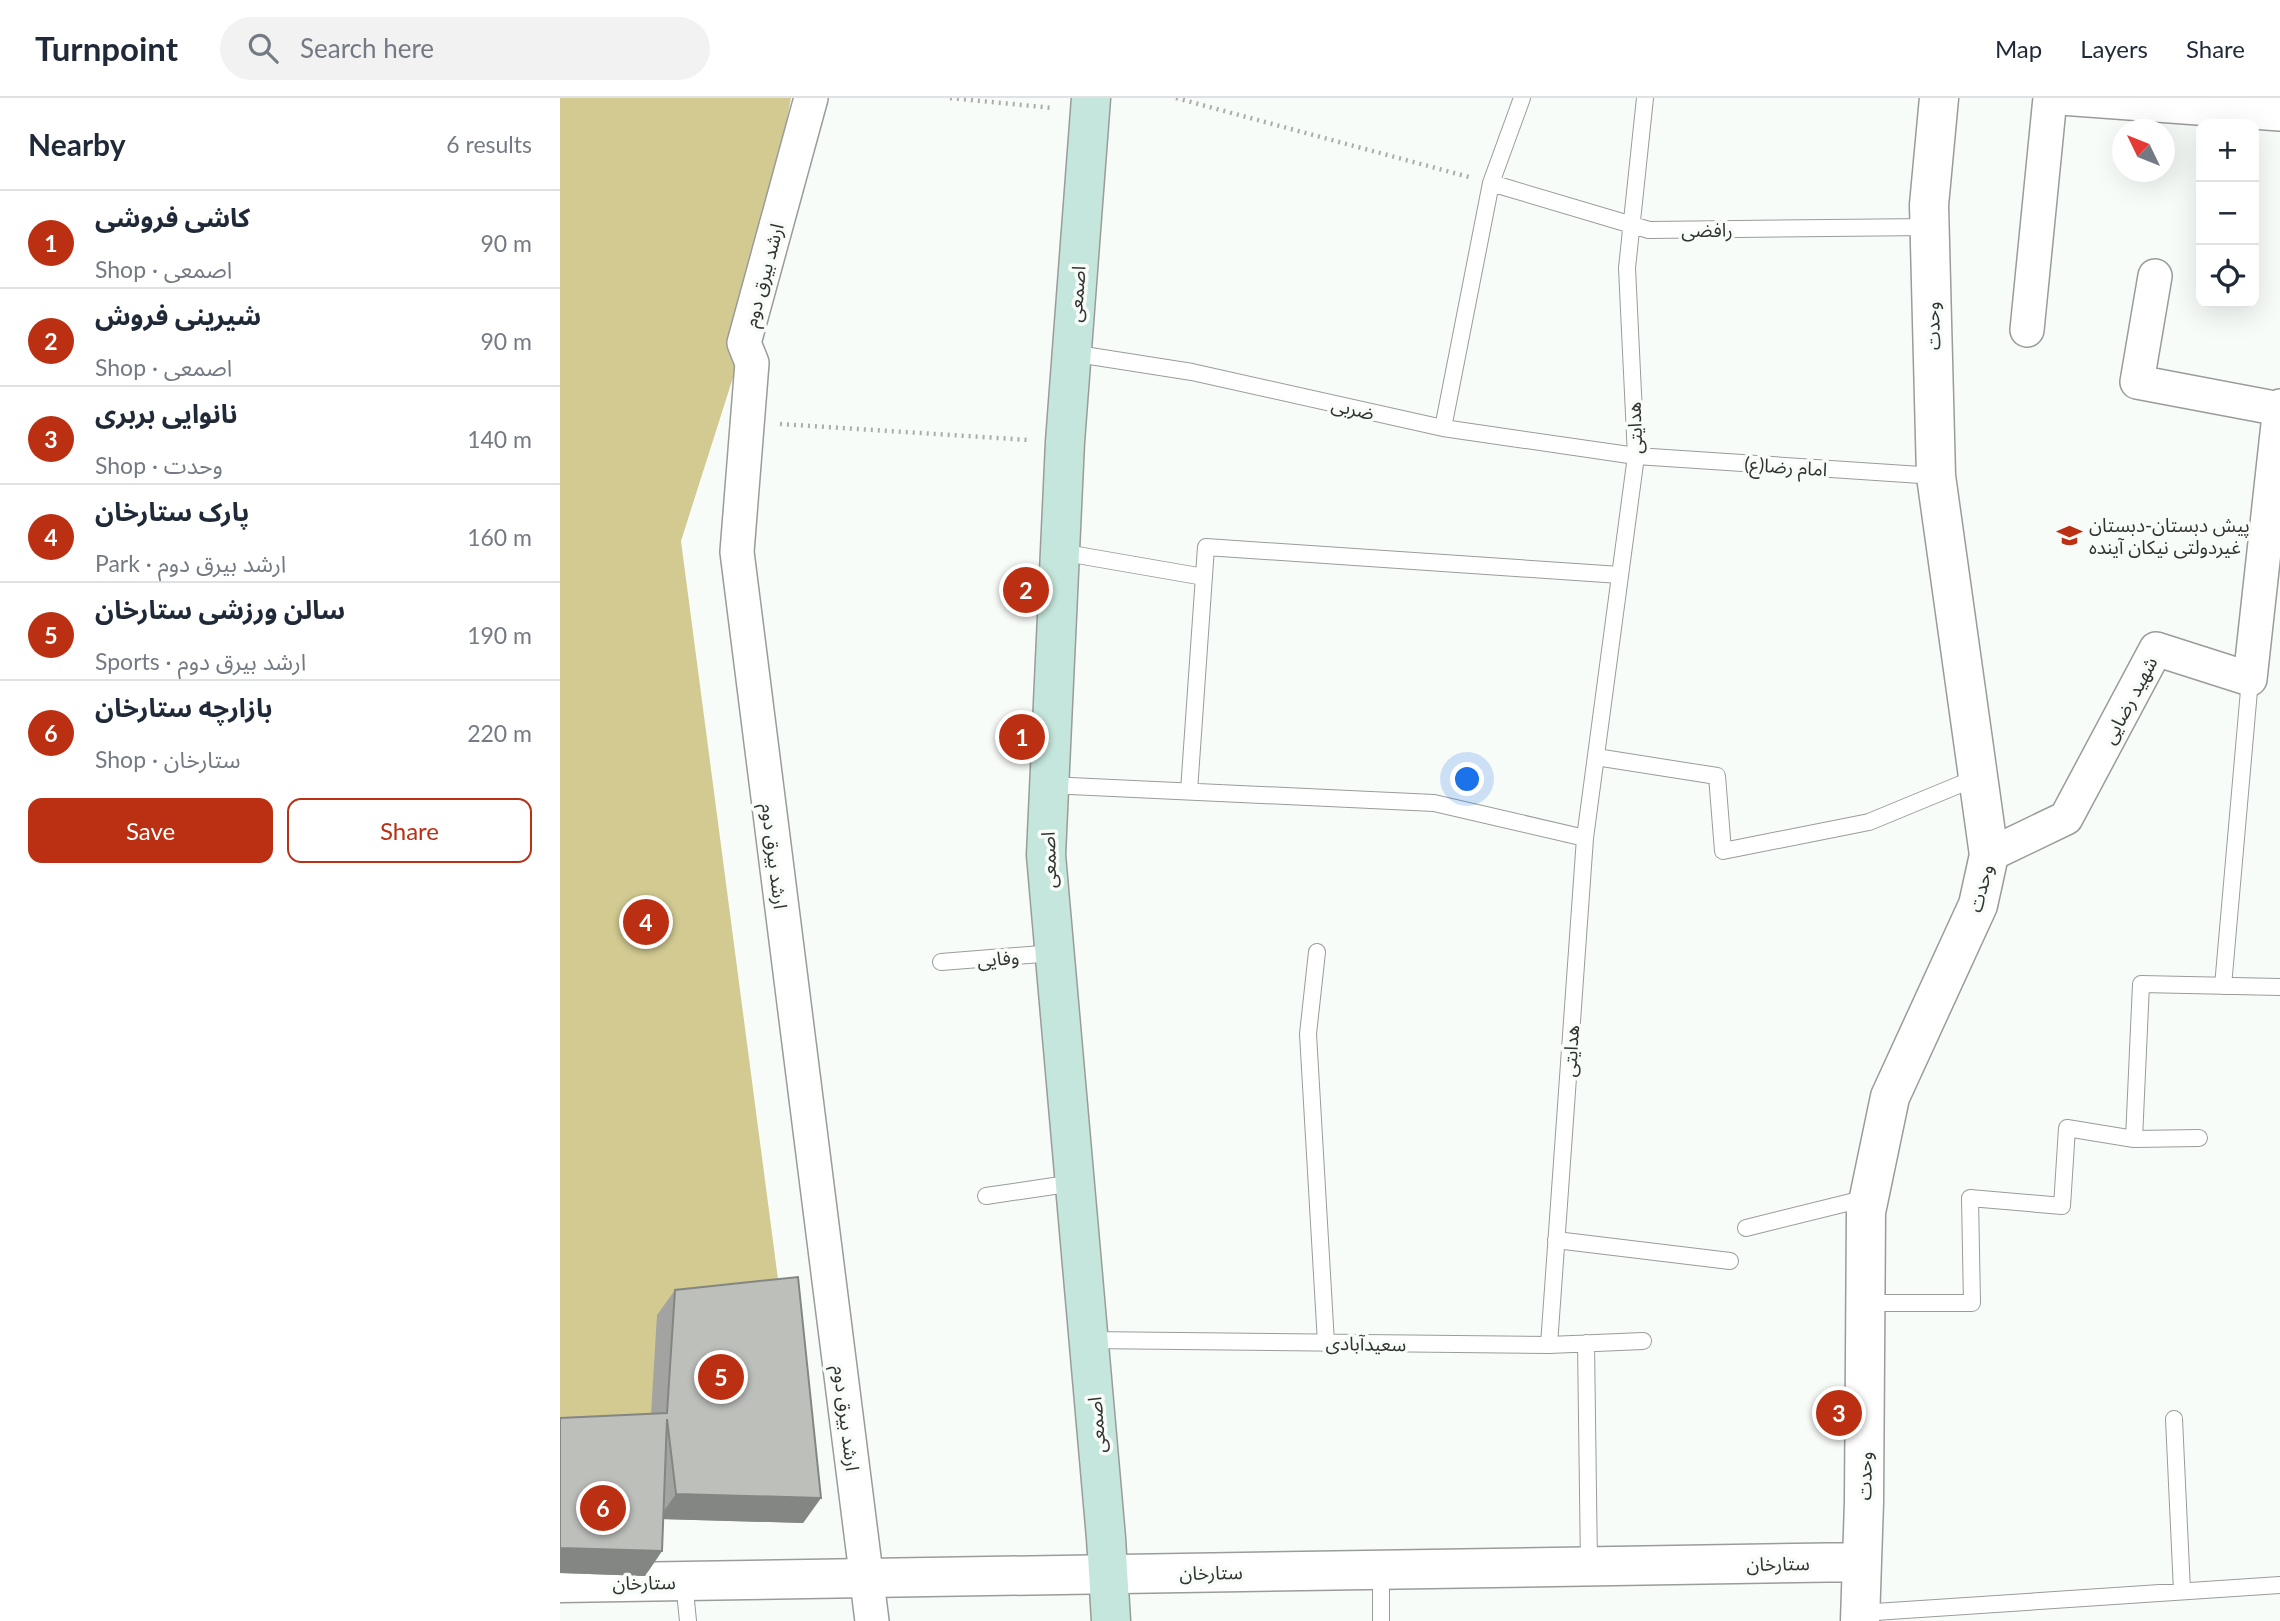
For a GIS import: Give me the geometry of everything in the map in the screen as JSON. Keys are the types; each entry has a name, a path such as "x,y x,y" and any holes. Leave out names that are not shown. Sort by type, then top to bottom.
{"main road":[{"name":"اصمعی","path":"1090,105 1065,442 1045,855 1111,1621"}],"street":[{"name":"ارشد بیرق دوم","path":"811,98 744,343 752,363 737,552 872,1621"},
{"name":"وحدت","path":"1860,1617 1866,1212 1890,1097 1978,905 1989,855 1936,476 1928,205 1939,98"},
{"path":"2027,330 2050,98"},
{"path":"2062,98 2280,114"},
{"path":"2155,276 2137,382 2280,407 2250,679"},
{"name":"شهید رضایی","path":"1989,855 2066,818 2156,649 2250,679"},
{"name":"ستارخان","path":"560,1583 1862,1562"}],"lane":[{"path":"1443,428 1491,183 1521,98"},
{"name":"هدایتی","path":"1549,1345 1585,838 1636,456 1627,268 1645,98"},
{"name":"رافضی","path":"1491,183 1649,230 1929,227"},
{"name":"ضربی","path":"1071,353 1192,372 1443,428 1636,456"},
{"name":"امام رضا(ع)","path":"1636,456 1936,476"},
{"path":"1189,792 1206,547 1620,575"},
{"path":"1060,552 1204,577"},
{"path":"2223,986 2250,679"},
{"path":"1596,757 1717,776 1723,851 1869,822 1978,778"},
{"path":"1049,785 1434,803 1585,838"},
{"path":"1317,952 1308,1034 1326,1343"},
{"name":"وفایی","path":"941,962 1054,953"},
{"path":"2134,1139 2141,984 2280,988"},
{"path":"1866,1303 1972,1303 1970,1198 2063,1206 2067,1128 2134,1139 2199,1138"},
{"path":"986,1196 1074,1183"},
{"path":"1746,1228 1870,1197"},
{"path":"1556,1240 1730,1261"},
{"name":"سعیدآبادی","path":"1088,1340 1549,1345 1643,1341"},
{"path":"1586,1343 1589,1566"},
{"path":"2174,1419 2182,1591"},
{"path":"1381,1570 1381,1621"},
{"path":"684,1581 688,1621"},
{"path":"1860,1617 2280,1585"}],"path":[{"path":"950,98 1090,105"},
{"path":"1176,98 1491,183"},
{"path":"747,422 1065,442"}],"shaded area":[{"path":"560,98 791,98 744,343 681,541 781,1302 649,1438 560,1437"}],"building":[{"path":"798,1277 821,1498 676,1494 667,1419 662,1551 560,1548 560,1418 667,1413 675,1290"}],"place":[{"name":"پیش دبستان-دبستان غیردولتی نیکان آینده","path":"2069,535"},
{"name":"شیرینی فروش","path":"1026,590"},
{"name":"کاشی فروشی","path":"1022,737"},
{"name":"پارک ستارخان","path":"646,922"},
{"name":"سالن ورزشی ستارخان","path":"721,1377"},
{"name":"نانوایی بربری","path":"1839,1413"},
{"name":"بازارچه ستارخان","path":"603,1508"}]}
